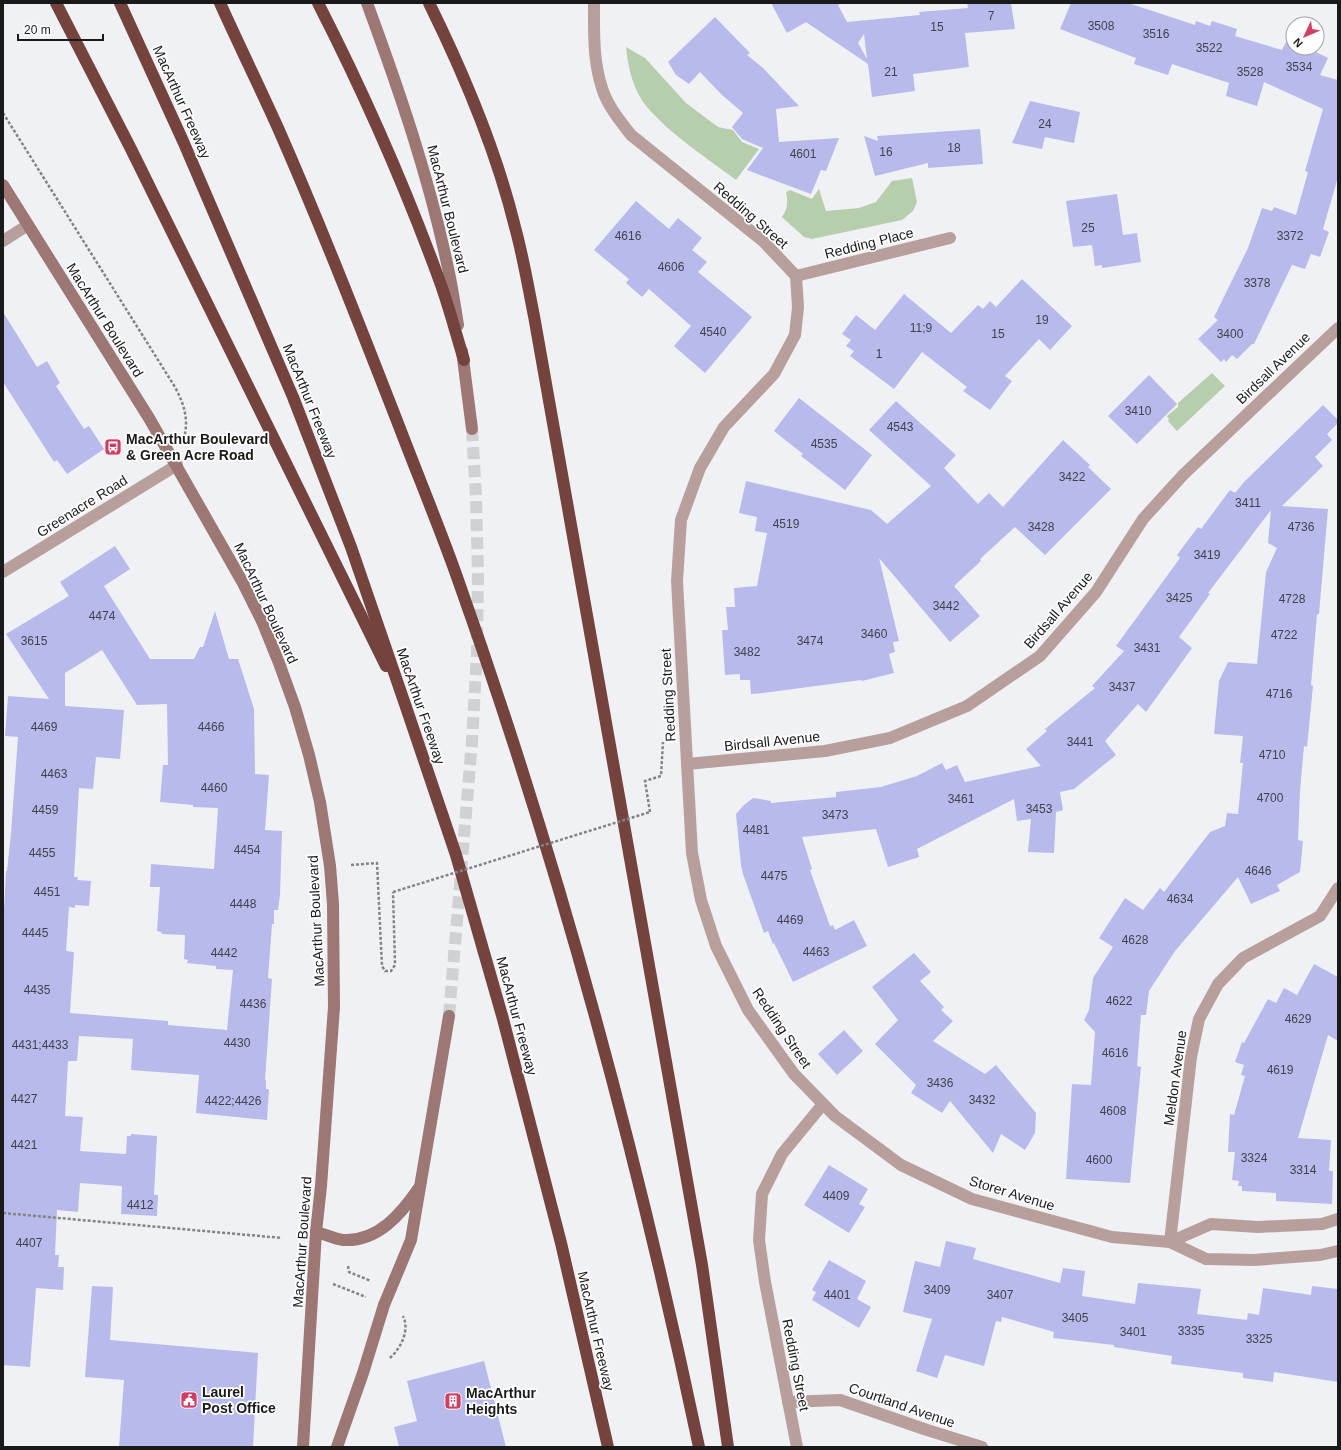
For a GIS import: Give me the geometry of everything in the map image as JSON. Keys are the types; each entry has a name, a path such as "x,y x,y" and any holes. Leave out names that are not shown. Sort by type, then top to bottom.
{"highway":[{"path":"56,3 131,149 407,710"},
{"name":"MacArthur Freeway","path":"120,3 184,141 293,397 351,547 407,710 456,856 503,1019 561,1243 608,1447"},
{"path":"220,3 278,128 340,275 456,575 500,706 546,846 586,984 646,1211 699,1447"},
{"path":"318,3 370,110 408,200 440,283 464,360"},
{"path":"429,3 453,52 488,137 515,226 534,316 698,1241 728,1447"}],"main road":[{"name":"MacArthur Boulevard","path":"367,3 399,90 426,178 448,268 464,360 472,429"},
{"name":"MacArthur Boulevard","path":"3,185 141,404 243,583 262,621 296,707 309,755 320,802 330,866 333,904 334,1007 321,1186 316,1232 303,1447"},
{"path":"337,1447 363,1373 384,1305 411,1240 449,1016"},
{"path":"316,1232 342,1240 362,1239 379,1231 397,1217 421,1185"}],"street":[{"name":"Redding Street","path":"594,3 594,54 602,89 615,113 631,135 763,241 796,276 798,307 795,335 774,374 724,428 700,468 681,520 676,580 692,853 701,900 716,946 748,1010 794,1074 823,1104 782,1154 762,1194 759,1240 797,1447"},
{"path":"3,241 28,225"},
{"name":"Redding Place","path":"796,276 950,238"},
{"name":"Birdsall Avenue","path":"687,764 825,751 890,738 967,706 1040,656 1096,592 1143,519 1183,475 1338,328"},
{"name":"Greenacre Road","path":"3,572 177,466"},
{"name":"Meldon Avenue","path":"1170,1242 1191,1057 1199,1019 1218,984 1243,958 1320,916 1338,888"},
{"name":"Storer Avenue","path":"823,1104 835,1116 901,1166 972,1199 1112,1237 1170,1242 1206,1259 1254,1260 1320,1255 1338,1251"},
{"name":"Storer Avenue","path":"1170,1242 1211,1224 1258,1227 1322,1224 1338,1219"},
{"name":"Courtland Avenue","path":"788,1402 840,1400 982,1447"}],"path":[{"path":"3,113 182,400 186,418 185,434 177,466"},
{"path":"330,866 377,864 382,966 385,971 392,971 395,965 394,892 650,812 645,782 661,776 664,736"},
{"path":"3,1213 282,1238"},
{"path":"348,1266 349,1272 371,1281"},
{"path":"314,1276 367,1298"}],"green space":[{"path":"626,47 645,58 686,103 718,127 733,130 742,142 759,149 736,180 678,137 647,107 638,93 632,78"},
{"path":"912,178 917,202 913,211 902,220 812,239 804,237 782,217 787,205 786,192 790,190 812,199 819,189 826,211 859,208 876,202 892,181"},
{"path":"1212,373 1225,386 1177,431 1168,421 1169,419 1167,416 1178,407 1178,403"}],"building":[{"path":"771,3 841,3 838,5 847,22 920,15 919,12 968,8 967,3 1011,3 1015,29 965,33 969,67 913,74 915,91 872,97 868,64 806,22 787,33","holes":["864,34 867,59 858,43"]},
{"path":"1071,3 1128,3 1195,25 1196,21 1210,26 1212,21 1237,29 1235,36 1282,50 1285,44 1285,56 1324,56 1328,58 1320,75 1338,80 1338,177 1323,229 1329,232 1320,257 1311,254 1305,269 1292,265 1254,344 1252,344 1237,359 1232,355 1226,362 1224,359 1221,362 1198,339 1218,320 1214,317 1248,248 1262,208 1272,211 1274,207 1296,215 1308,172 1305,171 1323,109 1264,82 1257,106 1226,96 1229,83 1172,64 1168,75 1134,64 1136,58 1060,29"},
{"path":"715,17 750,53 747,55 763,68 799,106 776,109 779,142 839,138 826,171 821,170 811,194 747,170 763,148 742,139 732,127 743,113 721,94 700,72 689,84 676,75 668,62"},
{"path":"1030,101 1080,112 1074,143 1045,137 1042,149 1012,143"},
{"path":"980,129 983,164 928,168 928,163 875,176 864,136 878,141 877,136"},
{"path":"1117,194 1123,235 1137,233 1141,262 1102,268 1102,265 1095,266 1092,245 1073,247 1066,201"},
{"path":"636,201 669,229 678,218 702,238 692,250 707,262 698,272 752,317 705,373 674,346 691,326 649,289 642,297 626,283 629,279 594,250"},
{"path":"1022,279 1072,326 1050,350 1039,339 1005,376 1012,381 990,410 963,391 967,387 922,352 894,389 850,356 854,351 846,346 851,340 842,334 856,315 875,330 904,294 951,333 978,305 983,309 990,301 996,307"},
{"path":"3,312 37,367 47,361 60,383 56,386 84,429 89,426 104,449 67,474 57,460 54,462 3,382"},
{"path":"1149,375 1177,404 1137,444 1108,416"},
{"path":"799,398 872,455 845,490 801,456 803,454 774,431"},
{"path":"896,401 956,455 944,468 978,504 989,493 1003,507 1063,440 1090,465 1088,467 1111,489 1045,555 1015,527 980,559 981,561 954,586 980,616 950,642 879,558 899,641 893,642 895,652 889,654 894,673 862,681 751,694 750,680 740,680 740,674 725,675 722,630 728,630 726,607 735,607 734,588 757,586 767,533 755,531 757,517 739,513 746,481 871,510 887,524 931,486 869,430"},
{"path":"1323,405 1338,420 1338,423 1327,434 1332,440 1315,457 1323,466 1282,506 1328,509 1319,614 1317,614 1311,685 1313,686 1307,747 1304,746 1300,791 1298,840 1303,841 1300,872 1277,885 1280,891 1251,904 1238,877 1175,951 1149,991 1146,1015 1141,1015 1137,1066 1141,1067 1130,1183 1066,1179 1072,1084 1091,1085 1095,1032 1084,1020 1089,1010 1093,978 1113,947 1099,938 1125,898 1143,910 1160,888 1164,892 1210,832 1225,826 1227,813 1238,814 1243,763 1240,763 1243,736 1214,734 1219,681 1228,662 1257,664 1266,572 1277,548 1268,543 1271,510 1208,593 1210,594 1179,637 1192,648 1146,712 1138,704 1105,741 1116,755 1074,789 1060,792 1063,810 1056,812 1054,853 1028,852 1031,819 1017,821 1014,799 917,849 919,857 888,867 876,829 802,837 812,869 810,870 830,926 833,925 835,930 854,920 867,946 793,982 774,943 773,944 768,931 764,933 743,874 736,814 753,798 771,801 771,803 836,797 836,792 881,787 917,776 942,763 946,770 957,765 965,782 1041,766 1026,749 1047,731 1045,729 1095,688 1092,686 1124,651 1116,646 1180,558 1177,555 1198,527 1201,529 1230,490 1235,493 1244,482"},
{"path":"115,546 130,569 104,586 150,659 194,659 200,647 203,647 215,611 229,659 238,659 254,709 255,774 269,775 265,830 282,831 280,895 278,910 274,910 274,924 272,924 268,978 272,979 265,1080 266,1089 269,1089 267,1120 196,1113 199,1075 131,1070 133,1039 79,1036 77,1061 68,1061 65,1116 83,1117 80,1151 126,1154 127,1136 131,1136 131,1134 157,1136 154,1195 158,1195 157,1216 121,1214 122,1186 80,1183 78,1212 57,1210 55,1255 59,1255 58,1267 64,1267 63,1290 36,1288 30,1367 3,1365 3,929 6,871 11,833 18,737 5,736 8,696 49,699 6,634 69,596 60,582","holes":["102,650 137,705 167,704 168,765 163,765 160,802 193,805 193,807 218,808 214,869 151,864 150,887 160,887 157,931 161,932 162,934 185,935 184,959 188,960 187,963 216,966 216,969 233,970 227,1030 168,1025 168,1021 70,1013 74,952 66,951 69,907 75,908 75,905 89,906 91,881 77,880 78,877 74,877 79,788 93,789 96,757 120,759 124,710 65,706 65,673"]},
{"path":"914,953 931,972 920,981 944,1007 941,1010 953,1021 933,1041 985,1074 996,1065 1036,1113 1035,1133 1025,1150 1001,1134 993,1153 950,1101 942,1113 911,1093 916,1085 875,1044 898,1020 872,987"},
{"path":"1314,964 1338,977 1338,1041 1328,1035 1298,1138 1331,1140 1329,1171 1333,1171 1332,1204 1276,1201 1276,1193 1242,1191 1242,1186 1238,1186 1239,1181 1232,1180 1235,1152 1228,1152 1230,1114 1234,1115 1245,1076 1241,1075 1244,1065 1235,1062 1242,1042 1244,1043 1268,999 1276,1003 1284,988 1297,995"},
{"path":"844,1030 863,1051 837,1075 818,1054"},
{"path":"829,1165 868,1189 859,1204 865,1207 849,1233 804,1205"},
{"path":"946,1241 976,1248 973,1259 1060,1283 1063,1268 1085,1271 1082,1296 1135,1304 1138,1283 1201,1289 1197,1314 1247,1320 1248,1313 1259,1315 1263,1288 1311,1295 1312,1286 1338,1289 1338,1382 1274,1372 1273,1382 1243,1378 1243,1373 1171,1364 1172,1356 1114,1347 1114,1345 1053,1338 1054,1332 1002,1317 1001,1322 996,1321 984,1366 945,1355 937,1378 916,1371 932,1319 903,1312 915,1261 940,1267"},
{"path":"829,1260 866,1281 857,1299 871,1307 859,1328 812,1300 816,1292 812,1290"},
{"name":"Laurel Post Office","path":"92,1286 113,1287 110,1340 258,1353 253,1447 119,1447 124,1380 85,1377"},
{"name":"MacArthur Heights","path":"484,1361 506,1447 399,1447 394,1427 417,1421 407,1381"}],"tunnel":[{"path":"449,1016 472,741 477,653 478,575 476,496 472,429"}],"place":[{"name":"MacArthur Boulevard & Green Acre Road","path":"113,447"},
{"name":"Laurel Post Office","path":"189,1400"},
{"name":"MacArthur Heights","path":"453,1401"}]}
